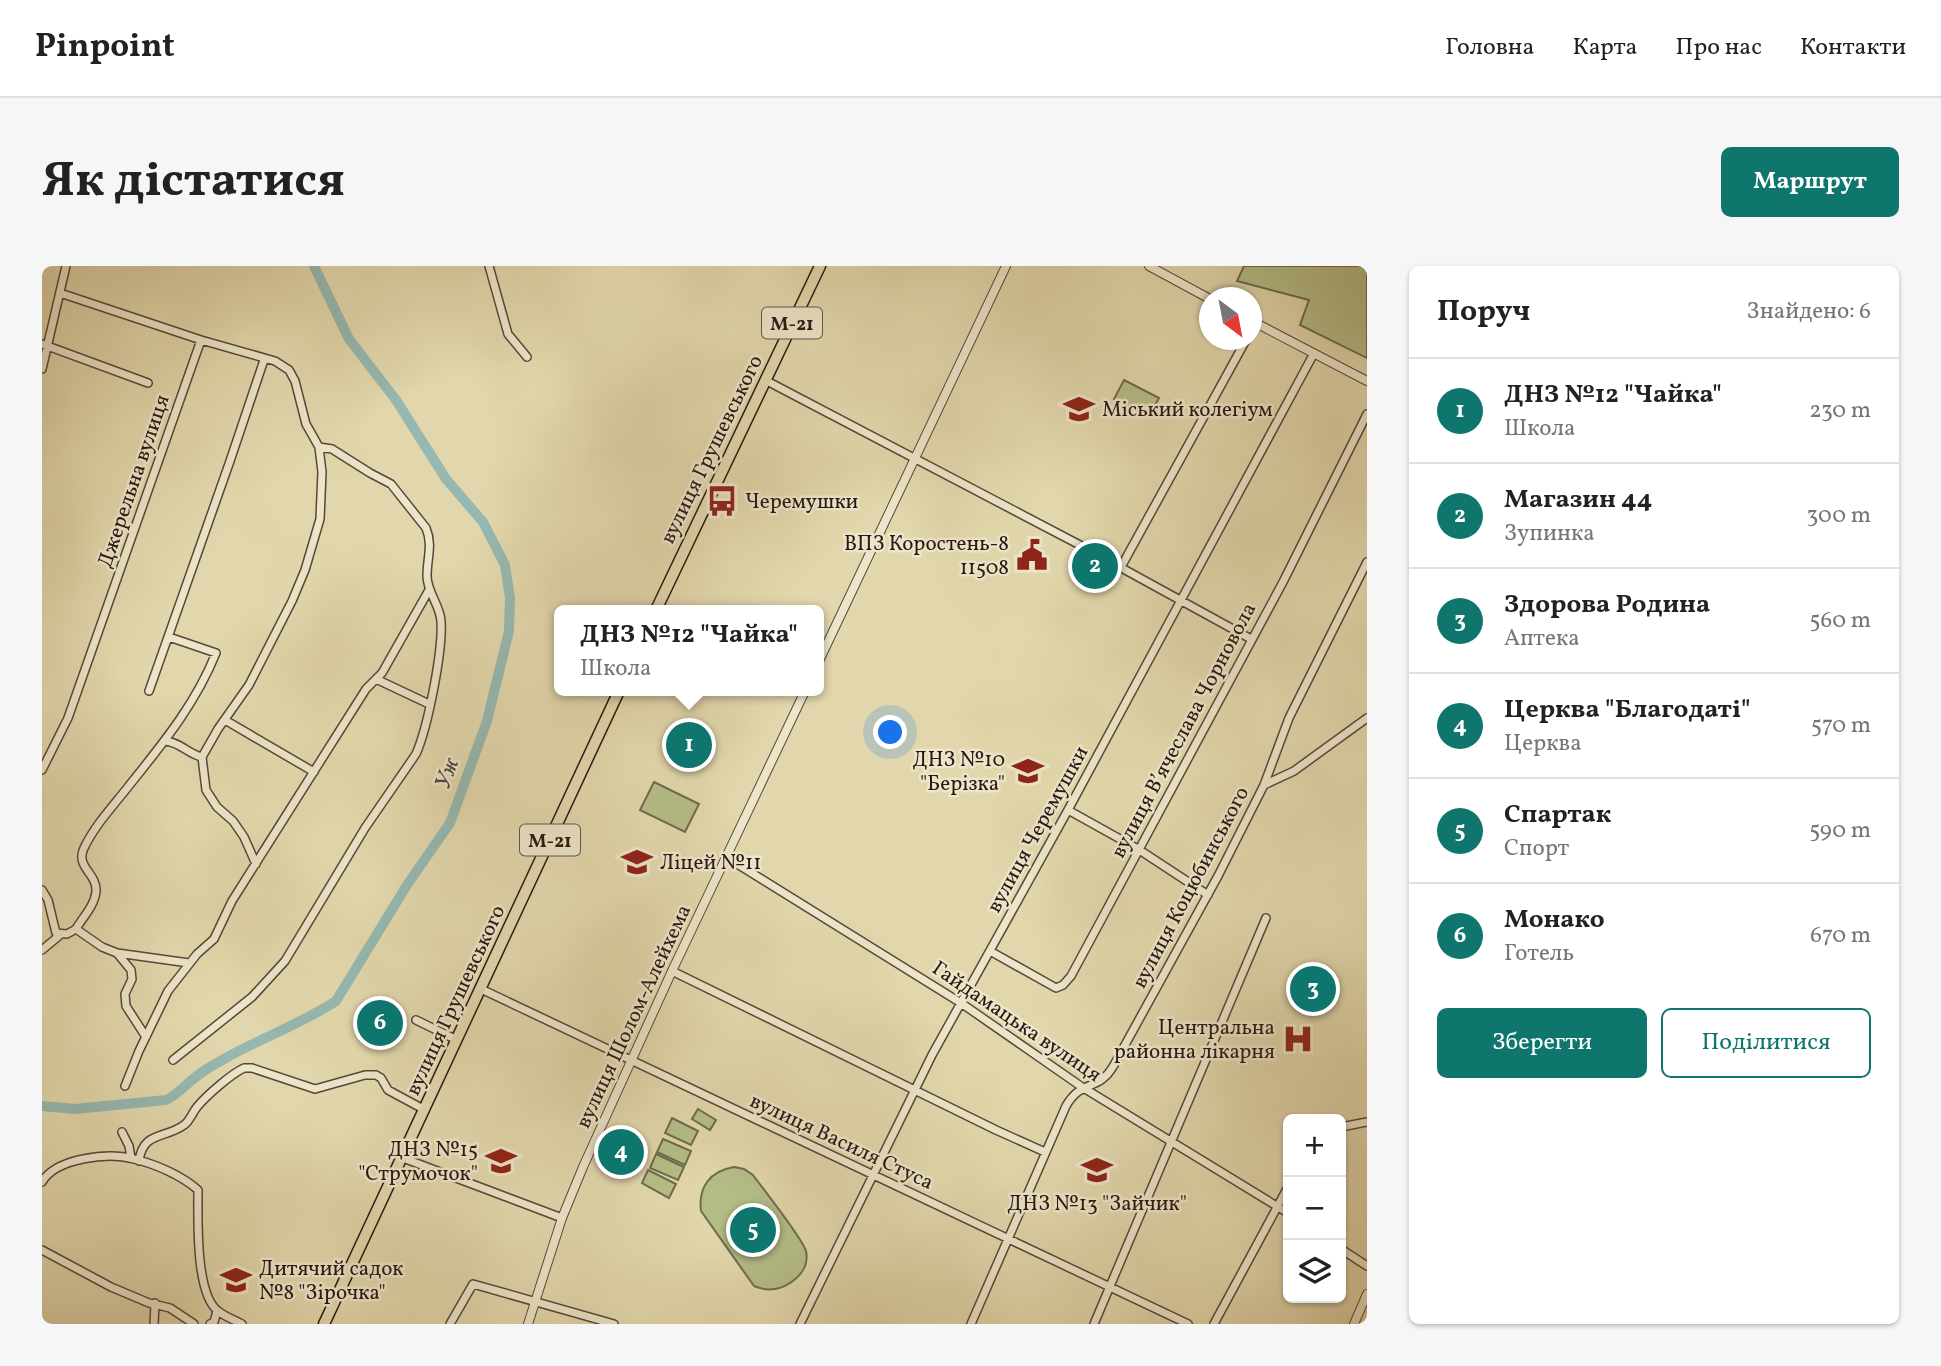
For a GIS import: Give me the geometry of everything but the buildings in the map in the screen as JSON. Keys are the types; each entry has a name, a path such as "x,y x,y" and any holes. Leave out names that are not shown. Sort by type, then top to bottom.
{"highway":[{"name":"вулиця Грушевського","path":"658,605 820,266"},
{"name":"вулиця Грушевського","path":"324,1324 617,696"}],"street":[{"path":"42,369 45,345 66,266"},
{"path":"489,266 508,334 527,357"},
{"path":"824,650 1006,266"},
{"path":"1149,266 1199,294"},
{"path":"60,293 283,365 293,375 306,424 319,447 322,472 320,519 312,551 292,601 248,685 202,757 206,790 244,837 256,864"},
{"path":"1262,329 1367,381"},
{"name":"Джерельна вулиця","path":"42,770 71,710 201,340"},
{"path":"45,345 148,383"},
{"path":"1121,567 1240,350"},
{"name":"вулиця Черемушки","path":"800,1324 914,1090 1313,355"},
{"path":"149,691 264,360"},
{"path":"765,380 1121,567 1251,639"},
{"name":"вулиця Вʼячеслава Чорновола","path":"990,951 1052,987 1063,985 1071,976 1283,582 1367,414"},
{"path":"173,1060 252,997 285,961 365,828 416,754 422,740 438,659 441,624 439,610 426,577 430,537 398,490 332,449 319,447"},
{"name":"вулиця Коцюбинського","path":"971,1324 1072,1095 1082,1087 1100,1082 1111,1071 1208,895 1264,785 1285,727 1367,562"},
{"path":"127,1082 168,991 189,963 214,939 232,901 366,689 376,679 429,590"},
{"path":"42,950 60,935 76,929 92,905 96,888 95,881 82,863 85,846 200,690 216,653 169,637"},
{"path":"376,679 429,704"},
{"name":"вулиця Шолом-Алейхема","path":"528,1324 562,1218 631,1061 803,696"},
{"path":"1264,785 1294,771 1367,718"},
{"path":"225,720 314,772"},
{"path":"165,741 173,741 192,755 202,757"},
{"path":"1068,810 1138,849 1208,895"},
{"name":"Гайдамацька вулиця","path":"726,857 961,1003 1082,1087 1283,1210"},
{"path":"42,890 50,907 53,928 60,935"},
{"path":"1094,1324 1266,918"},
{"path":"76,929 102,947 117,953 189,963"},
{"path":"117,953 131,970 132,979 125,994 126,1006 146,1037"},
{"path":"673,971 1045,1152"},
{"name":"вулиця Василя Стуса","path":"481,989 1188,1324"},
{"path":"416,1020 457,1040"},
{"path":"135,1159 145,1144 156,1136 184,1125 201,1104 237,1071 244,1068 252,1068 315,1089 365,1075 376,1075 381,1078 387,1090 425,1110"},
{"path":"1346,1127 1367,1122"},
{"path":"122,1132 135,1159"},
{"path":"42,1182 52,1169 89,1158 135,1159 187,1180 198,1189 199,1264 212,1305 243,1324"},
{"path":"403,1158 562,1218"},
{"path":"1214,1324 1283,1196"},
{"path":"42,1250 111,1287 149,1303 170,1308 194,1324"},
{"path":"1346,1252 1367,1266"},
{"path":"450,1324 472,1284 614,1324"},
{"path":"1354,1324 1367,1294"},
{"path":"154,1324 155,1303"},
{"path":"214,1323 218,1311"}],"green space":[{"path":"1244,266 1367,266 1367,358 1300,325 1309,300 1237,281"},
{"path":"1124,380 1159,398 1149,417 1114,399"},
{"path":"654,782 699,804 685,832 640,810"},
{"path":"698,1109 716,1120 710,1130 692,1119"},
{"path":"672,1118 698,1131 691,1145 665,1133"},
{"path":"663,1139 691,1151 685,1165 657,1152"},
{"path":"656,1154 684,1167 678,1180 650,1168"},
{"path":"734,1167 753,1175 806,1251 806,1261 801,1273 786,1286 768,1289 754,1286 701,1211 702,1195 707,1182 718,1172"},
{"path":"648,1170 676,1184 669,1198 642,1183"}],"waterway":[{"name":"Уж","path":"42,1106 75,1109 166,1100 199,1074 238,1051 336,1001 407,885 450,823 487,721 509,631 510,598 505,565 483,522 446,479 396,400 349,339 314,266"}],"place":[{"name":"Міський колегіум","path":"1079,409"},
{"name":"Черемушки","path":"722,501"},
{"name":"ВПЗ Коростень-8 11508","path":"1032,555"},
{"name":"Магазин 44","path":"1095,566"},
{"name":"ДНЗ №12 \"Чайка\"","path":"689,745"},
{"name":"ДНЗ №10 \"Берізка\"","path":"1028,771"},
{"name":"Ліцей №11","path":"637,862"},
{"name":"Здорова Родина","path":"1313,989"},
{"name":"Монако","path":"380,1023"},
{"name":"Центральна районна лікарня","path":"1298,1039"},
{"name":"Церква \"Благодаті\"","path":"621,1152"},
{"name":"ДНЗ №15 \"Струмочок\"","path":"501,1161"},
{"name":"ДНЗ №13 \"Зайчик\"","path":"1097,1170"},
{"name":"Спартак","path":"753,1230"},
{"name":"Дитячий садок №8 \"Зірочка\"","path":"236,1280"}]}
